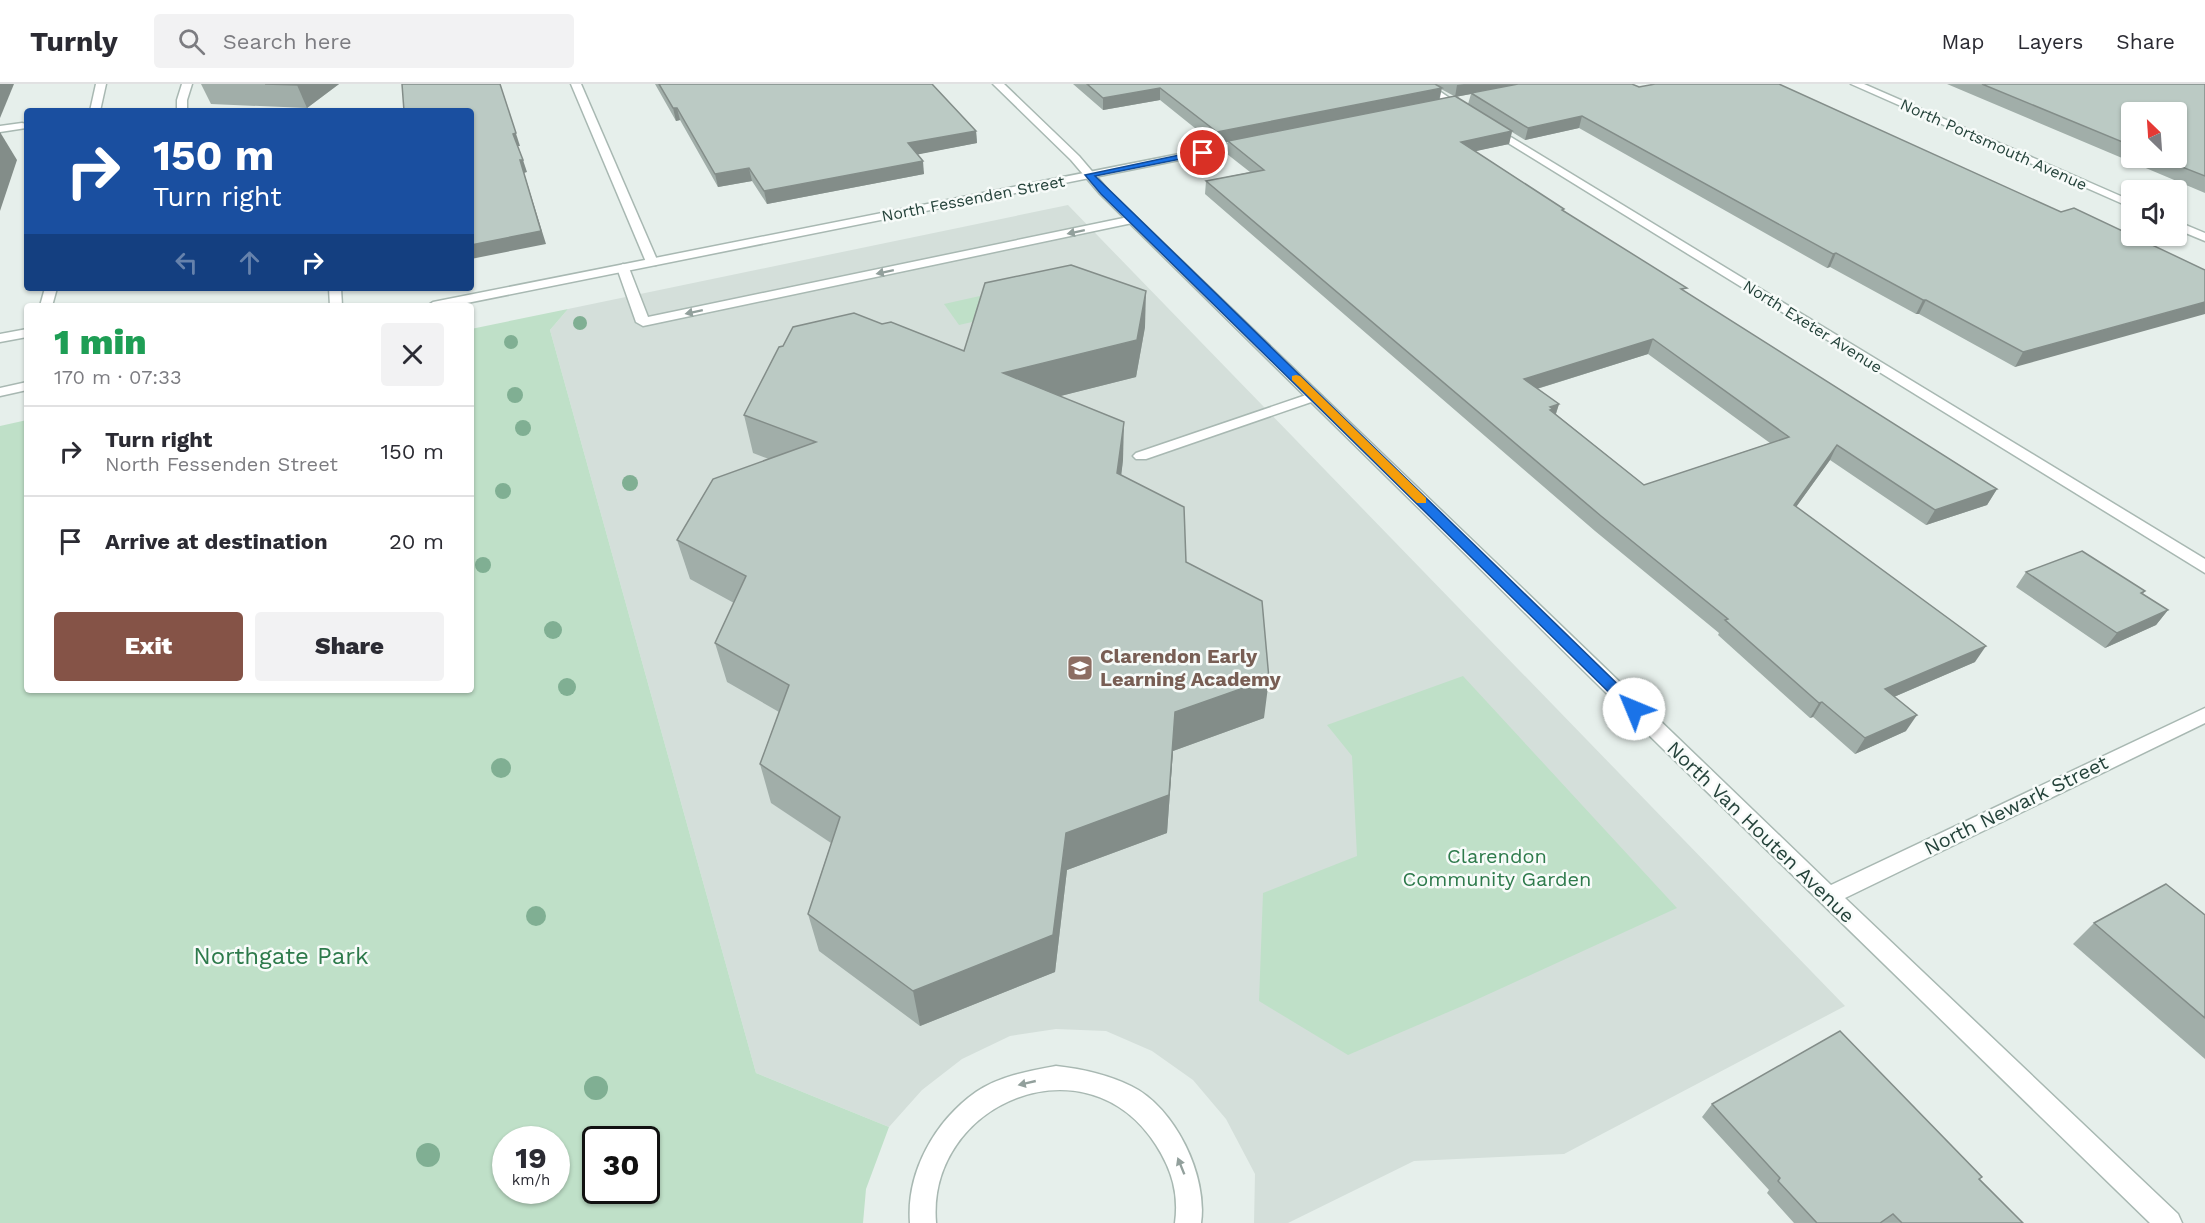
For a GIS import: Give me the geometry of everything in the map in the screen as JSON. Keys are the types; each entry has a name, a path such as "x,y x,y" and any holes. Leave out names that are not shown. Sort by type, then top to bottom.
{"street":[{"path":"96,108 101,84"},
{"path":"182,108 187,84"},
{"path":"576,84 652,262"},
{"name":"North Van Houten Avenue","path":"998,84 1133,220 1828,896 2169,1223"},
{"name":"North Exeter Avenue","path":"1422,84 2205,567"},
{"name":"North Portsmouth Avenue","path":"1856,84 2121,199"},
{"path":"1429,108 1474,99"},
{"path":"0,129 22,126"},
{"name":"North Fessenden Street","path":"448,303 1265,140"},
{"path":"623,268 644,322 1133,220"},
{"path":"2187,229 2205,237"},
{"path":"0,338 24,334"},
{"path":"0,392 24,387"},
{"path":"1141,456 1314,396"},
{"name":"North Newark Street","path":"1828,896 2205,715"},
{"path":"923,1223 925,1185 932,1166 943,1142 965,1115 995,1092 1028,1081 1079,1078 1118,1090 1144,1108 1168,1135 1184,1171 1189,1189 1188,1223"}],"shaded area":[{"name":"Clarendon Early Learning Academy","path":"1068,205 1845,1006 1564,1154 1414,1161 1288,1223 1254,1223 1255,1174 1226,1119 1193,1080 1152,1051 1106,1031 1056,1029 1010,1036 962,1059 922,1090 889,1127 756,1073 550,330 568,309"}],"green space":[{"path":"1038,283 1055,303 959,325 944,304"},
{"name":"Northgate Park","path":"568,309 550,330 756,1073 889,1127 866,1189 863,1223 0,1223 0,426 24,421 24,693 474,693 474,328"},
{"name":"Clarendon Community Garden","path":"1463,676 1677,908 1467,1004 1348,1055 1259,1001 1263,893 1357,856 1352,756 1327,725"}],"building":[{"path":"402,84 500,84 516,133 513,134 523,160 520,160 541,231 474,244 474,108 404,108"},
{"path":"659,84 932,84 976,131 908,143 923,161 764,191 749,168 715,174 677,108 673,108"},
{"path":"1087,84 1435,84 1442,88 1217,132 1160,88 1103,98"},
{"path":"1518,84 1632,84 1639,87 1655,84 1779,84 2061,212 2074,208 2121,230 2121,246 2154,246 2205,270 2205,302 2023,352 1836,253 1833,254 1582,116 1528,128 1471,93"},
{"path":"1982,84 2205,84 2205,176 2185,168 2187,168 2187,102 2121,102 2121,141"},
{"path":"1455,96 1512,131 1461,142 1564,209 1562,210 1687,288 1681,289 1997,489 1935,510 1837,445 1794,505 1986,646 1885,689 1917,715 1865,738 1822,702 1819,703 1725,620 1728,619 1601,516 1206,181 1264,170 1228,141","holes":["1653,339 1789,437 1644,485 1550,410 1553,409 1550,407 1559,404 1524,379"]},
{"path":"1071,265 1146,291 1137,340 1003,373 1124,422 1117,473 1184,507 1186,562 1262,601 1269,679 1175,712 1169,795 1066,833 1053,935 913,991 808,914 840,817 760,764 789,685 715,643 746,576 677,540 713,479 816,442 744,415 779,347 783,346 793,327 854,313 882,324 891,322 964,351 985,283"},
{"path":"2082,551 2145,591 2141,593 2168,610 2117,633 2026,572"},
{"path":"2166,884 2205,915 2205,1018 2094,923"},
{"path":"1840,1031 1982,1177 1979,1179 2023,1223 1902,1223 1893,1214 1880,1223 1817,1223 1778,1181 1780,1178 1712,1104"}],"slow traffic":[{"path":"1296,378 1421,501"}],"place":[{"name":"Clarendon Early Learning Academy","path":"1080,668"}],"route":[{"path":"1203,153 1089,175 1634,709"}]}
